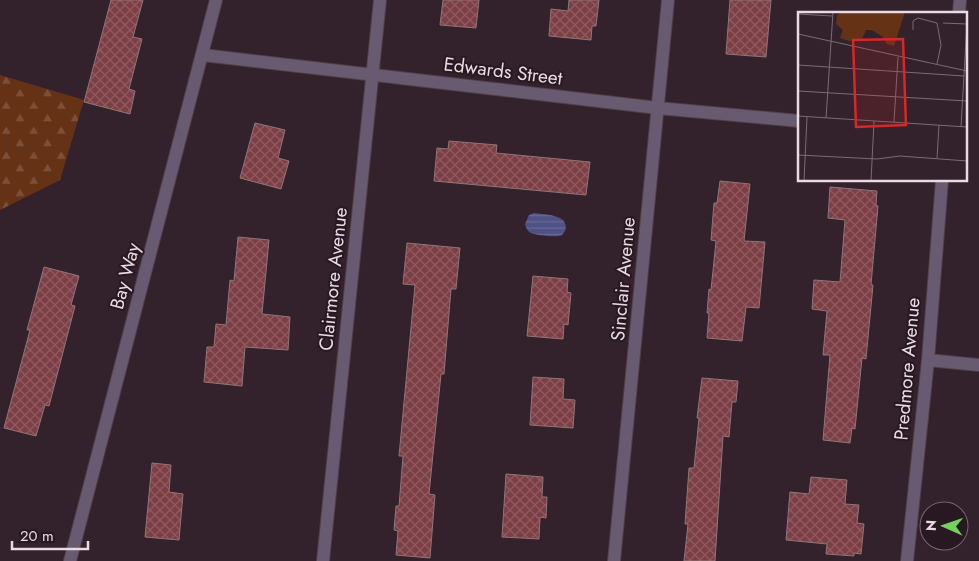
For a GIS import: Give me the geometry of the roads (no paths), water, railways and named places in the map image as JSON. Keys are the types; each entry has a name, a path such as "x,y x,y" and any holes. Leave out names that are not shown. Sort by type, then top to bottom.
{"street":[{"name":"Bay Way","path":"70,561 216,0"},
{"name":"Clairmore Avenue","path":"323,561 380,0"},
{"name":"Sinclair Avenue","path":"614,561 668,0"},
{"name":"Edwards Street","path":"203,55 658,108 798,121"},
{"name":"Predmore Avenue","path":"907,561 928,360 942,181"},
{"path":"928,360 979,365"}],"water":[{"path":"534,213 551,215 563,220 566,224 564,233 560,236 551,236 537,235 530,232 525,224 529,215"}]}
